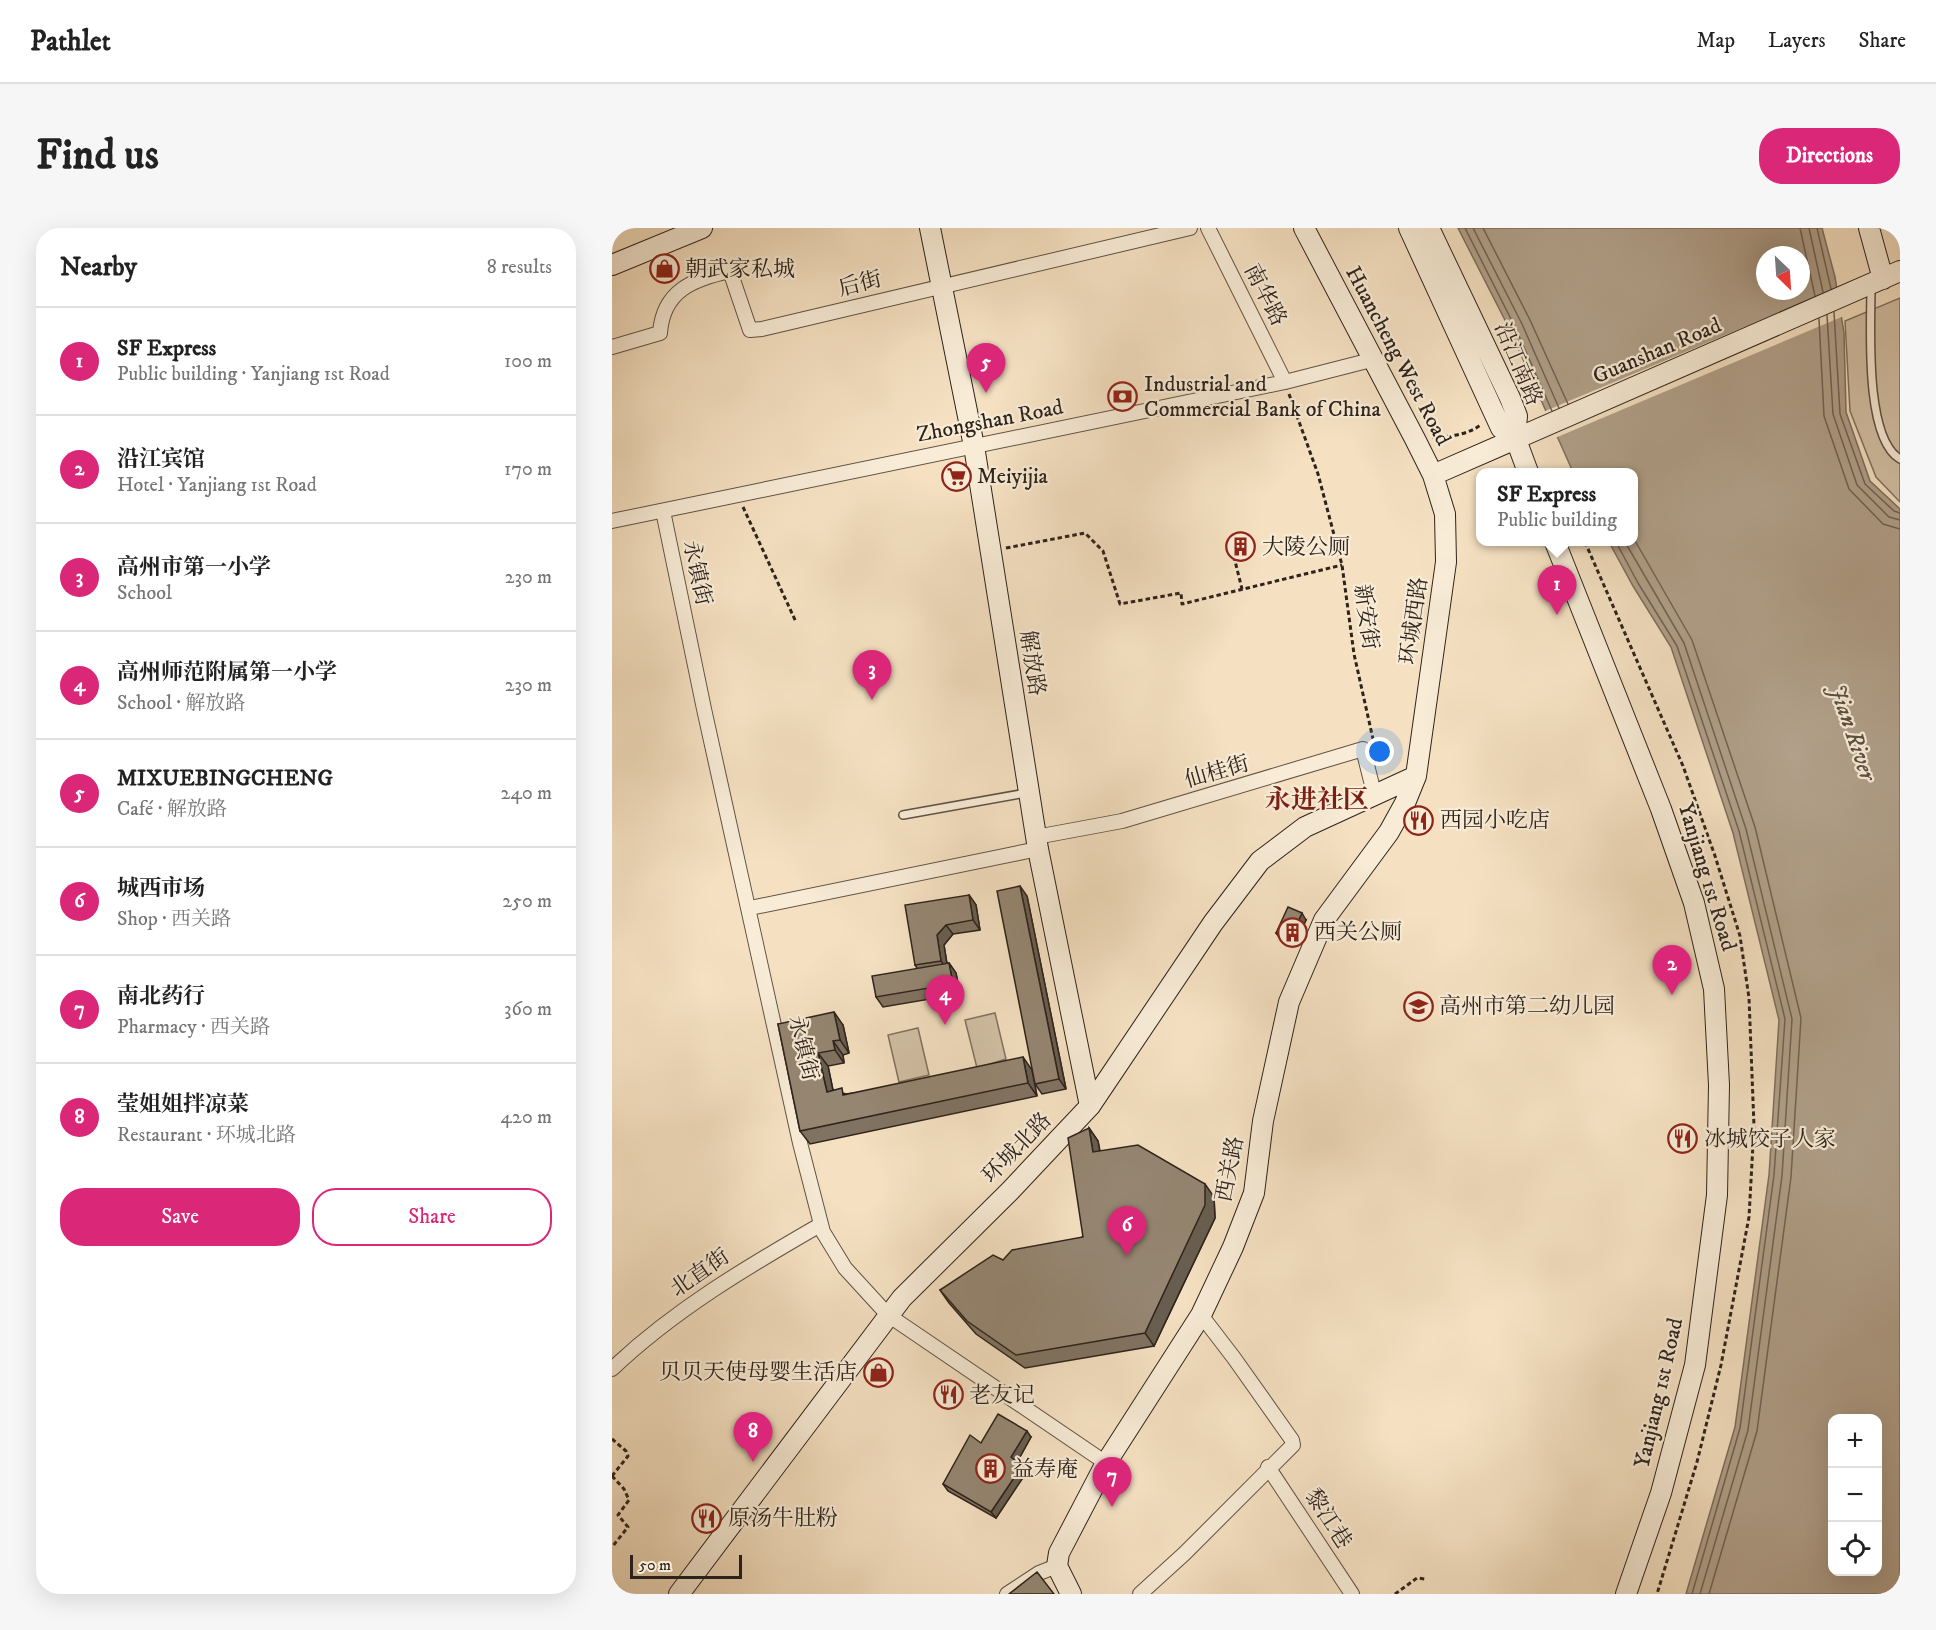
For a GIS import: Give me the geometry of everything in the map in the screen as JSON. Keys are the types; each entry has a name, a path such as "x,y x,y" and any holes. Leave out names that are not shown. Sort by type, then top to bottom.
{"street":[{"path":"612,265 702,228"},
{"name":"解放路","path":"930,228 944,285 974,446 1037,843 1090,1106"},
{"name":"后街","path":"612,347 660,333 664,308 693,280 730,271 750,330 762,329 1190,228"},
{"name":"南华路","path":"1208,228 1285,382"},
{"name":"Huancheng West Road","path":"1304,228 1375,359 1433,475"},
{"name":"沿江南路","path":"1409,228 1501,428 1515,437 1517,416 1510,398 1429,228"},
{"path":"1869,228 1878,282"},
{"name":"Guanshan Road","path":"1433,475 1515,437 1878,282"},
{"name":"Zhongshan Road","path":"612,521 1285,382 1375,359"},
{"path":"1515,437 1527,468"},
{"name":"环城西路","path":"1416,776 1448,545 1445,514 1433,475"},
{"name":"永镇街","path":"663,511 704,709 820,1225 841,1263 888,1315 1106,1463"},
{"name":"Yanjiang 1st Road","path":"1557,546 1661,809 1694,903 1714,989 1719,1085 1717,1195 1695,1365 1664,1482 1626,1594"},
{"path":"1363,749 1374,793"},
{"name":"仙桂街","path":"750,908 1037,843 1122,821 1363,749"},
{"name":"环城北路","path":"679,1594 888,1315 915,1283 1010,1191 1090,1106 1219,915 1260,861 1305,827 1374,793 1416,776"},
{"name":"西关路","path":"1057,1566 1059,1553 1106,1463 1201,1315 1233,1247 1254,1193 1263,1121 1289,1002 1324,920 1389,831 1416,776"},
{"name":"北直街","path":"612,1369 665,1323 746,1267 820,1225"},
{"path":"1140,1594 1184,1554 1268,1467 1292,1448 1293,1443 1201,1315"},
{"name":"黎江巷","path":"1268,1467 1352,1594"},
{"path":"1007,1594 1039,1573 1057,1566 1071,1594"}],"lane":[{"path":"1878,282 1871,384 1885,441 1893,455 1900,459"},
{"path":"903,815 1029,793"}],"path":[{"name":"新安街","path":"1285,382 1318,474 1342,565 1354,654 1374,744 1363,749"},
{"path":"1415,439 1454,437 1469,432 1485,422"},
{"path":"737,494 796,622"},
{"path":"991,550 1085,533 1103,551 1120,604 1180,593 1182,604 1342,565"},
{"path":"1232,549 1242,589"},
{"path":"612,1439 626,1451 628,1456 612,1476 624,1489 629,1500 618,1515 628,1527 612,1546"},
{"path":"1395,1594 1417,1578 1425,1579"}],"shaded area":[{"path":"1900,298 1900,502 1876,477 1850,411 1845,321"},
{"path":"995,1013 1006,1059 977,1068 965,1020"},
{"path":"918,1028 929,1075 899,1082 888,1035"}],"water":[{"name":"Jian River","path":"1458,228 1822,228 1835,277 1844,333 1846,412 1870,481 1900,509 1900,1594 1686,1594 1735,1427 1769,1175 1779,1020 1733,833 1671,647 1611,546 1638,546 1638,468 1571,468 1510,330"}],"pier":[{"path":"1839,287 1844,316 1555,438 1543,412"}],"building":[{"path":"1243,537 1246,545 1234,550 1231,541"},
{"path":"1020,886 1059,1079 1035,1084 997,891"},
{"path":"969,895 973,920 946,925 937,935 941,961 915,965 905,905"},
{"path":"1288,907 1302,913 1290,939 1276,933"},
{"path":"949,963 953,984 876,997 872,976"},
{"path":"834,1012 840,1040 833,1041 835,1050 818,1053 827,1092 842,1088 843,1095 1023,1057 1028,1083 800,1131 778,1024"},
{"path":"1089,1128 1093,1152 1138,1145 1205,1184 1205,1205 1145,1333 1016,1355 967,1321 940,1290 993,1255 1003,1260 1012,1250 1083,1237 1068,1138"},
{"name":"益寿庵","path":"998,1414 1027,1431 1011,1457 1022,1466 991,1512 943,1484 970,1435 981,1443"},
{"path":"1037,1572 1054,1594 1009,1594"}],"place":[{"name":"朝武家私城","path":"664,269"},
{"name":"MIXUEBINGCHENG","path":"986,393"},
{"name":"Industrial and Commercial Bank of China","path":"1123,397"},
{"name":"Meiyijia","path":"956,476"},
{"name":"大陵公厕","path":"1241,547"},
{"name":"SF Express","path":"1557,615"},
{"name":"高州市第一小学","path":"872,700"},
{"name":"西园小吃店","path":"1419,820"},
{"name":"西关公厕","path":"1293,932"},
{"name":"沿江宾馆","path":"1672,995"},
{"name":"高州市第二幼儿园","path":"1418,1006"},
{"name":"高州师范附属第一小学","path":"945,1025"},
{"name":"冰城饺子人家","path":"1683,1139"},
{"name":"城西市场","path":"1127,1256"},
{"name":"贝贝天使母婴生活店","path":"878,1372"},
{"name":"老友记","path":"948,1395"},
{"name":"莹姐姐拌凉菜","path":"753,1462"},
{"name":"益寿庵","path":"991,1469"},
{"name":"南北药行","path":"1112,1507"},
{"name":"原汤牛肚粉","path":"707,1518"}],"district":[{"name":"永进社区","path":"1317,800"}]}
